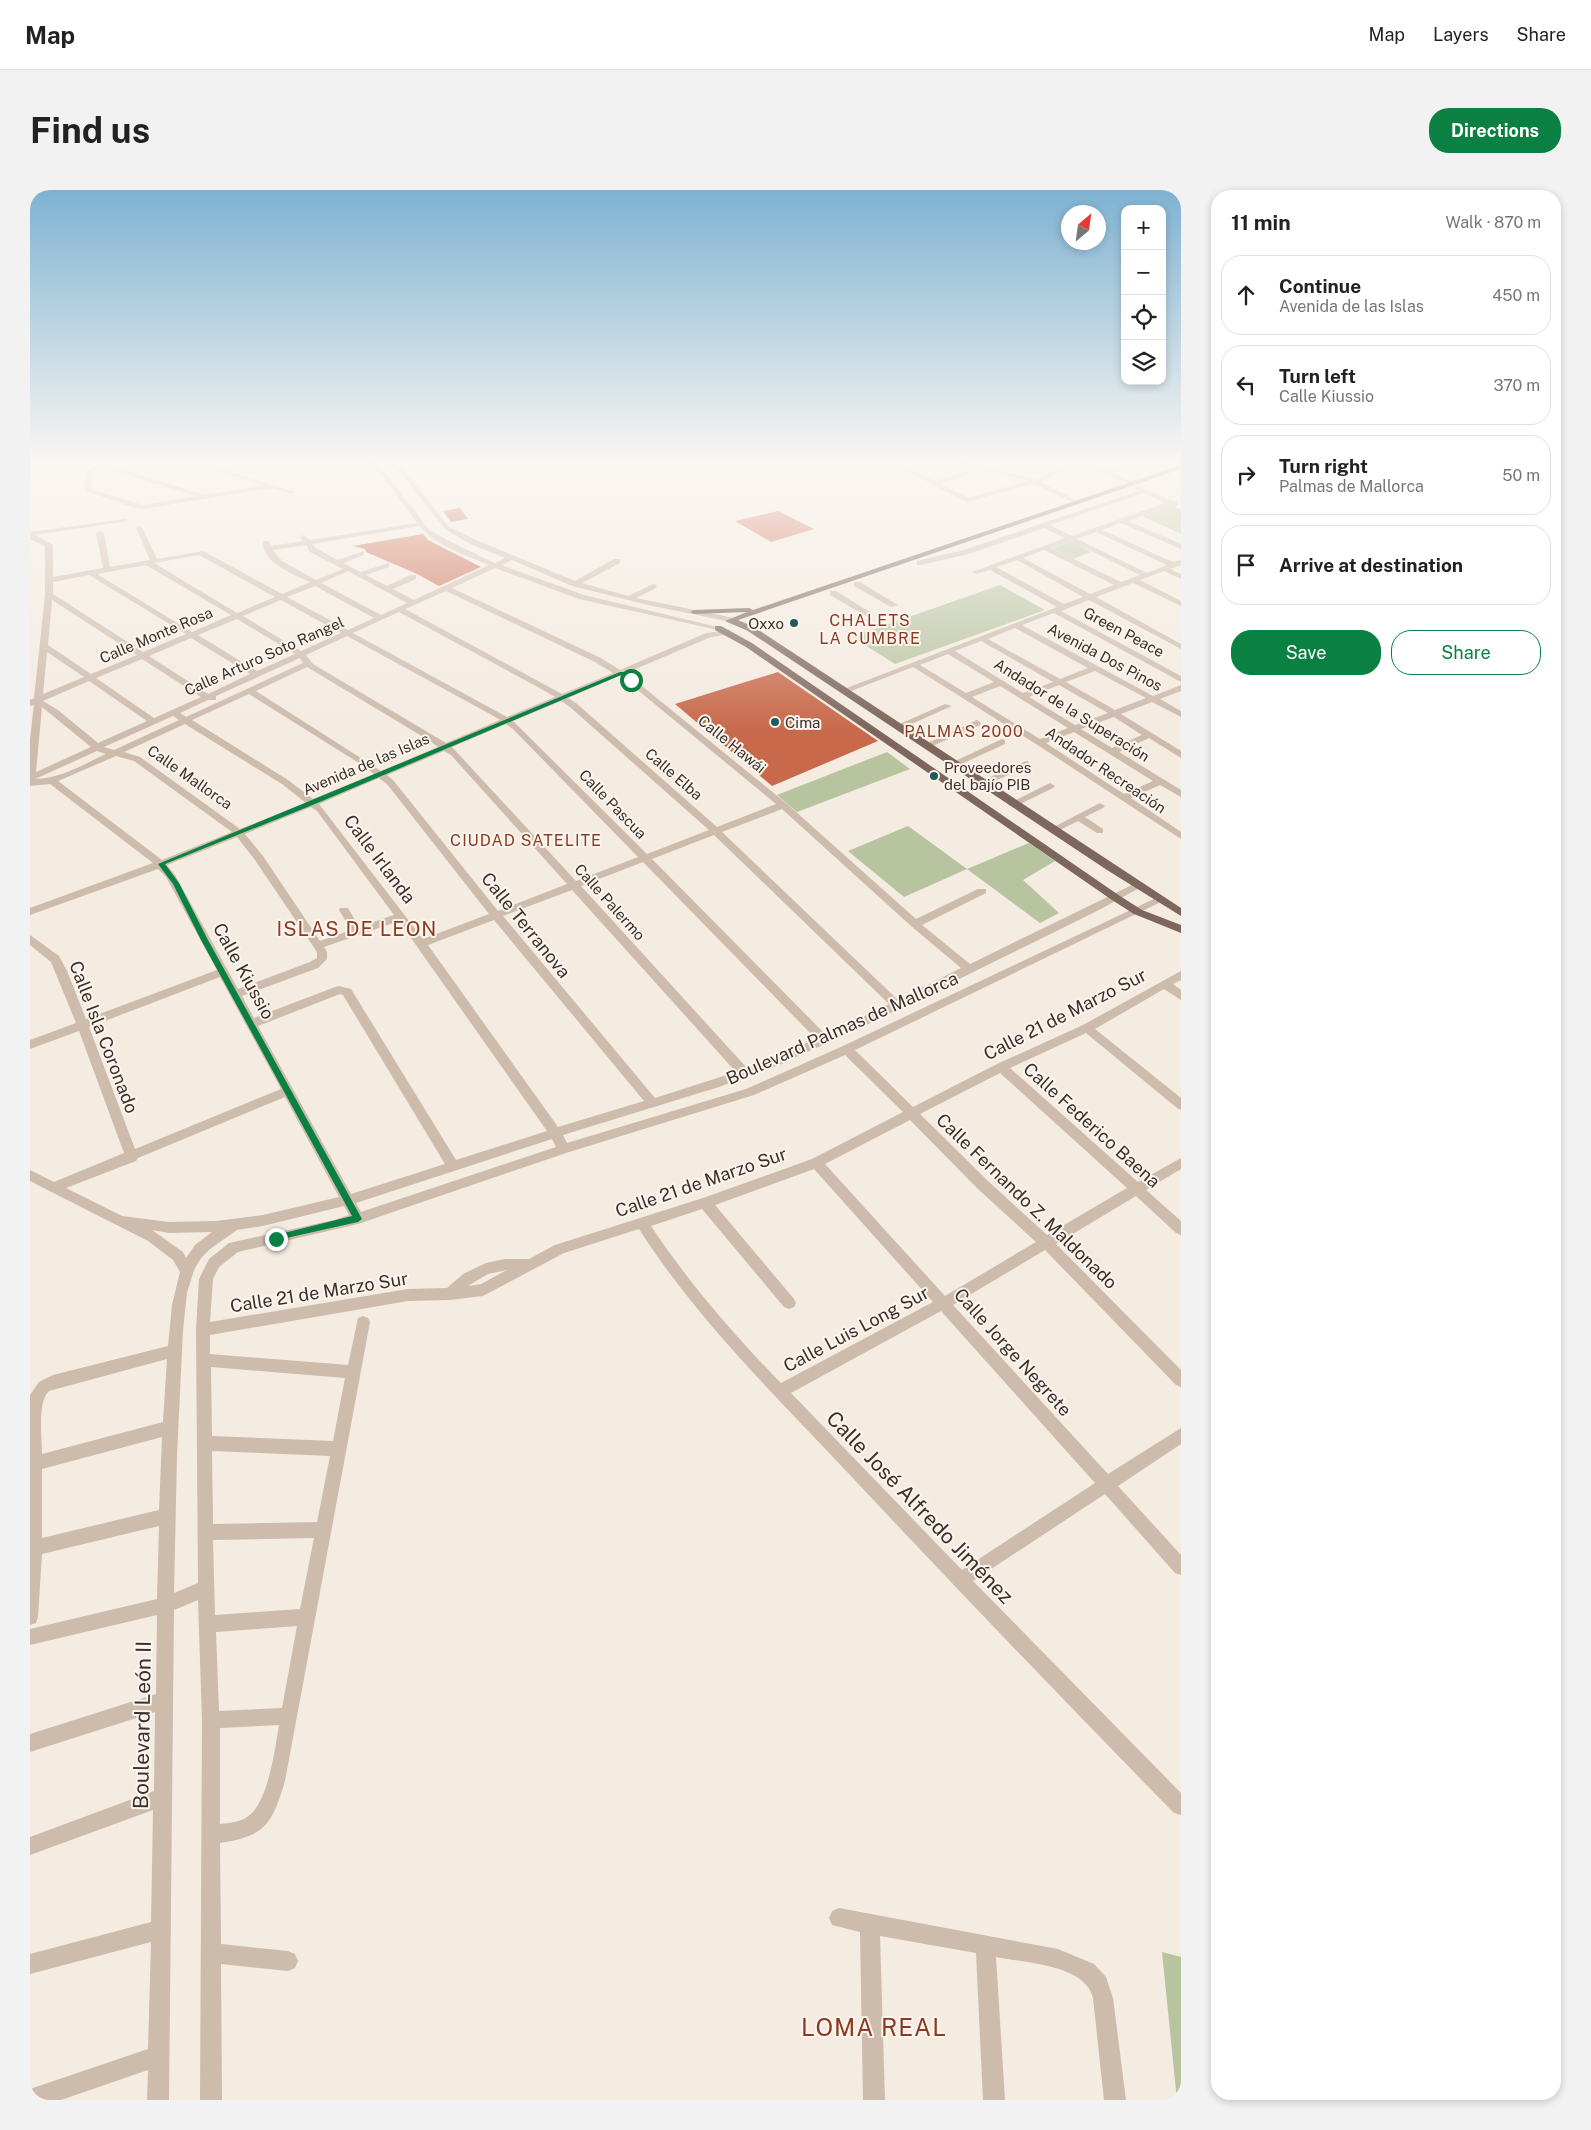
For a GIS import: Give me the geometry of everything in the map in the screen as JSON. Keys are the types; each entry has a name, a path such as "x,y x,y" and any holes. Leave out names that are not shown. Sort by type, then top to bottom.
{"main road":[{"path":"722,630 731,620 931,552"},
{"path":"722,630 951,552"},
{"path":"694,612 761,610"},
{"path":"731,620 742,624 1013,804 1181,912"},
{"path":"722,630 749,645 1116,898 1138,912 1181,929"}],"street":[{"path":"49,552 49,595 36,701 30,780 52,781 307,664"},
{"path":"104,552 108,569"},
{"path":"147,552 150,562 301,654"},
{"path":"270,552 274,560 381,618"},
{"path":"317,552 414,603"},
{"path":"466,552 494,566 582,597 722,630"},
{"path":"495,552 575,584 731,620"},
{"path":"920,563 941,560 964,552"},
{"path":"976,572 1033,552"},
{"path":"1052,552 1120,585"},
{"path":"1100,552 1146,575"},
{"path":"1149,552 1177,564"},
{"path":"48,580 200,553 347,634"},
{"path":"335,563 361,553"},
{"path":"1018,558 1181,647"},
{"name":"Calle Arturo Soto Rangel","path":"30,780 173,712 510,559"},
{"path":"575,584 617,562"},
{"path":"506,570 521,563"},
{"path":"843,691 1177,564"},
{"path":"360,575 386,565"},
{"path":"990,567 1063,607"},
{"name":"Calle Monte Rosa","path":"36,701 348,569"},
{"path":"1165,569 1181,577"},
{"path":"89,572 190,636 256,674"},
{"path":"386,588 413,577"},
{"path":"1133,580 1181,604"},
{"path":"857,584 894,605"},
{"path":"629,598 653,586"},
{"name":"Calle Hawái","path":"446,588 622,673 783,805 915,924 969,969"},
{"path":"833,593 869,614"},
{"path":"49,595 207,697 225,700"},
{"name":"Calle Elba","path":"400,609 564,698 717,832 897,1005"},
{"name":"Green Peace","path":"1054,610 1181,679"},
{"name":"Avenida Dos Pinos","path":"1015,625 1181,714"},
{"name":"Avenida de las Islas","path":"30,912 161,864 313,803 722,630"},
{"name":"Calle Pascua","path":"347,634 470,698 508,722 527,738 824,1040"},
{"path":"981,638 1114,713 1181,755"},
{"path":"44,646 154,721"},
{"name":"Andador de la Superación","path":"949,650 1181,794"},
{"name":"Calle Palermo","path":"301,654 307,664 446,747 466,765 744,1073"},
{"name":"Andador Recreación","path":"913,664 1039,742 1181,836"},
{"path":"1024,696 1095,668"},
{"path":"966,696 1002,682"},
{"path":"1039,742 1181,688"},
{"name":"Calle Terranova","path":"249,690 381,774 402,794 496,915 651,1102"},
{"name":"Calle Mallorca","path":"36,701 58,714 98,747 124,753 137,759 239,833 259,858 323,956 319,962 235,994"},
{"path":"897,727 948,706"},
{"name":"Calle Irlanda","path":"173,712 285,782 313,803 329,820 401,916 555,1132 564,1149"},
{"path":"925,746 977,723"},
{"path":"1113,751 1149,735"},
{"path":"954,764 1002,742"},
{"path":"982,783 1026,764"},
{"name":"Calle Kiussio","path":"52,781 161,864 176,883 358,1219"},
{"path":"1124,798 1161,781"},
{"path":"1013,804 1050,786"},
{"path":"421,944 717,832 783,805"},
{"path":"1053,830 1100,806"},
{"path":"1078,817 1100,831"},
{"name":"Boulevard Palmas de Mallorca","path":"234,1226 348,1201 555,1132 744,1073 824,1040 1138,886"},
{"path":"915,924 982,891"},
{"name":"Boulevard Palmas de Mallorca","path":"203,1330 206,1279 214,1263 234,1247 310,1232 358,1219 564,1149 750,1092 847,1049 1160,900"},
{"path":"344,910 357,932"},
{"path":"317,946 401,916"},
{"name":"Calle Isla Coronado","path":"30,939 55,959 69,989 81,1026 132,1156"},
{"path":"30,1045 223,972"},
{"name":"Calle 21 de Marzo Sur","path":"203,1330 408,1294 450,1294 483,1290 560,1249 643,1224 816,1163 1001,1067 1087,1028 1181,975"},
{"path":"1165,984 1181,996"},
{"path":"251,1024 344,990 355,1001 411,1100 453,1166"},
{"path":"1087,1028 1181,1105"},
{"name":"Calle Fernando Z. Maldonado","path":"847,1049 983,1185 1046,1242 1181,1380"},
{"name":"Calle Federico Baena","path":"1001,1067 1181,1229"},
{"path":"55,1187 288,1091"},
{"name":"Calle Jorge Negrete","path":"816,1163 1181,1567"},
{"name":"Calle Luis Long Sur","path":"781,1391 944,1303 1181,1164"},
{"path":"30,1175 93,1208 153,1236 178,1256 187,1273"},
{"path":"705,1203 789,1302"},
{"path":"124,1221 149,1227 180,1230 234,1226"},
{"name":"Calle José Alfredo Jiménez","path":"643,1224 675,1273 695,1299 962,1579 1059,1685 1181,1806"},
{"name":"Boulevard León II","path":"158,2100 169,1428 176,1324 187,1273 202,1246 234,1226"},
{"path":"501,1264 506,1278"},
{"path":"450,1294 467,1277 501,1264 530,1265"},
{"path":"210,1834 251,1827 264,1814 279,1767 322,1530 363,1322"},
{"path":"203,1330 204,1532 211,1720 211,2100"},
{"path":"30,1617 34,1548 34,1410 40,1388 61,1379 175,1351"},
{"path":"204,1360 354,1372"},
{"path":"35,1463 169,1428"},
{"path":"962,1579 1181,1435"},
{"path":"203,1444 339,1449"},
{"path":"34,1548 167,1516"},
{"path":"204,1532 322,1530"},
{"path":"30,1638 166,1605 206,1588"},
{"path":"207,1624 306,1618"},
{"path":"30,1743 164,1700"},
{"path":"211,1720 288,1716"},
{"path":"30,1846 163,1797"},
{"path":"839,1918 985,1945 1066,1962 1082,1968 1100,1984 1115,2100"},
{"path":"870,1924 874,2100"},
{"path":"30,1964 161,1929"},
{"path":"985,1945 994,2100"},
{"path":"210,1953 288,1961"},
{"path":"30,2100 159,2056"}],"green space":[{"path":"1060,552 1091,552 1073,559"},
{"path":"1000,585 1045,610 895,664 852,637"},
{"path":"887,752 910,769 797,812 777,795"},
{"path":"908,826 967,869 904,897 848,851"},
{"path":"1029,843 1055,861 1023,880 1059,913 1040,923 967,869"},
{"path":"1162,1952 1181,1957 1181,2100 1177,2100"}],"building":[{"path":"366,552 452,552 481,567 439,586 417,574"},
{"name":"Cima","path":"778,672 878,741 772,786 675,704"}],"place":[{"name":"Oxxo","path":"794,623"},
{"name":"Cima","path":"775,722"},
{"name":"Proveedores del bajío PIB","path":"934,776"}],"district":[{"name":"CHALETS LA CUMBRE","path":"870,629"},
{"name":"PALMAS 2000","path":"964,731"},
{"name":"CIUDAD SATELITE","path":"526,840"},
{"name":"ISLAS DE LEON","path":"357,929"},
{"name":"LOMA REAL","path":"874,2027"}],"route":[{"path":"276,1239 358,1219 204,940 176,883 161,864 313,803 622,673 631,680"}]}
